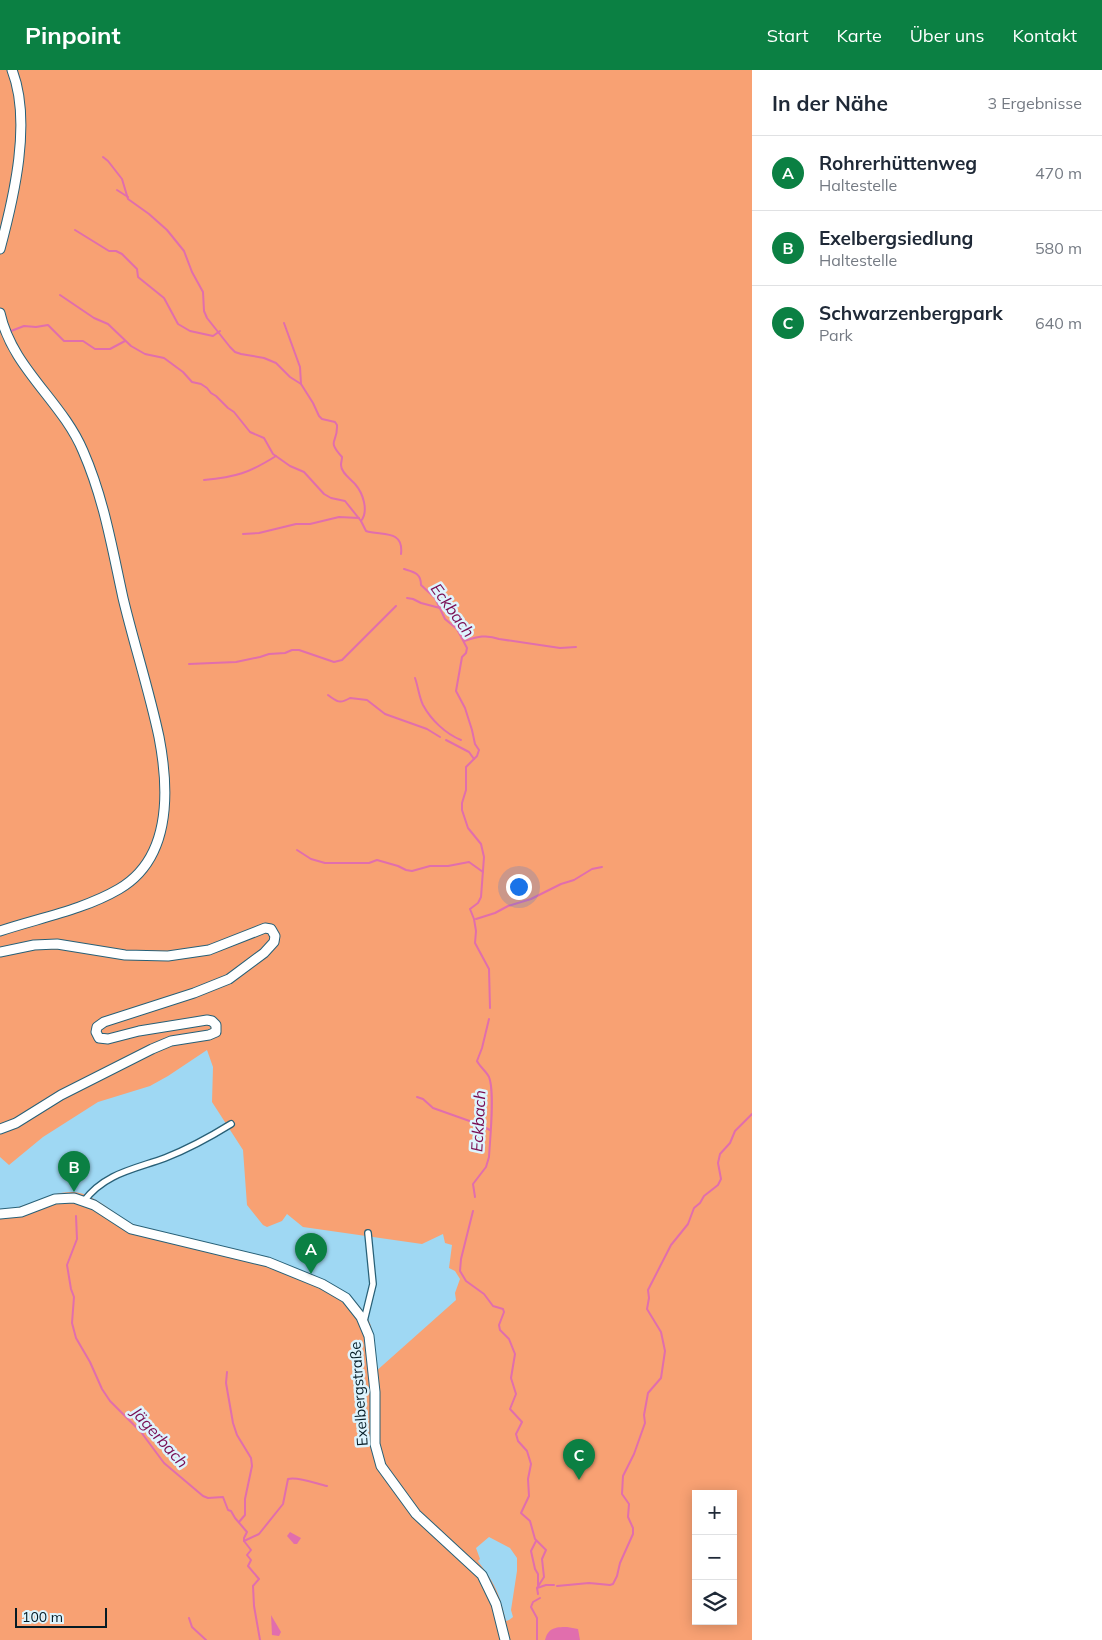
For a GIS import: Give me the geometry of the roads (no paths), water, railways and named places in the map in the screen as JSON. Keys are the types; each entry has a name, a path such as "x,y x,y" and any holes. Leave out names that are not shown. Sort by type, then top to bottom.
{"main road":[{"path":"0,249 13,199 20,141 20,96 12,70"},
{"path":"0,313 10,345 69,425 83,450 93,476 109,529 123,597 156,722 163,756 166,792 160,836 148,862 133,879 120,889 92,902 0,931"},
{"path":"0,952 34,945 57,944 125,955 168,956 209,950 265,928 271,929 275,936 274,942 264,953 230,979 104,1022 97,1027 96,1032 100,1038 108,1039 139,1031 207,1020 212,1021 216,1025 217,1030 214,1033 171,1041 158,1046 74,1088 16,1123 0,1129"},
{"name":"Exelbergstraße","path":"0,1214 21,1212 60,1198 84,1200 131,1229 255,1258 303,1276 330,1288 346,1298 355,1307 364,1321 369,1336 375,1392 375,1444 381,1466 416,1514 482,1575 496,1604 505,1640"}],"street":[{"path":"84,1200 91,1191 115,1175 178,1152 202,1141 230,1124"},
{"path":"364,1321 372,1284 368,1233"}],"waterway":[{"path":"103,157 122,179 128,199 167,230 184,251 192,272 203,292 204,311 207,318 230,347 235,352 264,358 276,363 290,377 301,384 319,416 322,419 335,422 337,431 334,444 342,457 341,468 363,497 365,512 361,521"},
{"path":"117,190 128,197"},
{"path":"75,230 109,251 116,251 122,254 137,269 138,277 164,298 178,324 190,331 213,336 220,331"},
{"name":"Eckbach","path":"60,295 94,318 108,324 131,346 145,354 164,358 183,372 192,382 207,388 234,412 250,432 264,438 273,454 290,466 304,472 324,494 331,498 345,501 361,521 366,531 395,537 401,546 401,554"},
{"path":"284,323 300,367 301,384"},
{"name":"Eckbach","path":"11,331 24,326 48,325 64,341 83,341 95,349 110,349 125,341"},
{"path":"204,480 242,473 276,456"},
{"path":"243,534 259,533 296,524 310,524 339,517 359,518"},
{"name":"Eckbach","path":"404,569 418,575 421,585 435,598 445,619 457,629 467,648 466,653 462,657 456,691 465,708 475,744 479,750 477,756 466,767 466,790 462,810 468,828 481,844 484,857 481,897 478,903 470,909 476,931 475,943 489,969 490,1008"},
{"path":"407,598 440,608"},
{"path":"189,664 236,662 292,650 299,650 334,662 342,660 396,606"},
{"path":"464,641 486,636 560,648 576,647"},
{"path":"415,678 426,711 444,730 461,740"},
{"path":"328,695 339,701 350,698 367,700 385,714 427,729 440,737"},
{"path":"446,740 469,752 474,759"},
{"path":"297,850 311,859 325,863 369,863 377,860 412,871 430,866 448,866 469,862 483,872"},
{"path":"476,919 531,899 561,884 574,880 592,869 602,867"},
{"name":"Eckbach","path":"475,1197 473,1184 486,1167 489,1157 492,1116 491,1084 488,1075 477,1061 489,1019"},
{"path":"417,1097 423,1099 433,1108 490,1130"},
{"path":"557,1586 589,1583 610,1585 613,1584 617,1576 620,1563 633,1534 633,1528 628,1517 629,1504 622,1494 623,1476 634,1454 645,1423 644,1415 648,1393 661,1378 665,1351 661,1332 647,1309 648,1290 671,1245 688,1224 694,1208 704,1196 718,1185 721,1179 718,1163 720,1154 730,1143 735,1131 752,1114"},
{"name":"Eckbach","path":"473,1211 461,1259 460,1271 466,1281 484,1294 493,1306 503,1309 504,1312 499,1325 500,1330 509,1339 515,1354 511,1378 516,1394 510,1409 522,1422 516,1434 518,1441 527,1451 531,1464 528,1479 529,1496 521,1513 530,1521 535,1539 546,1550 542,1559 544,1577 537,1588 538,1594"},
{"name":"Jägerbach","path":"76,1216 77,1239 67,1265 74,1297 72,1323 76,1338 90,1362 102,1389 110,1401 141,1432 164,1463 203,1496 208,1498 223,1497 228,1510 231,1511 247,1532 244,1541"},
{"path":"227,1372 226,1383 233,1423 237,1435 251,1458 252,1466 245,1499 245,1515 239,1522"},
{"path":"244,1541 259,1534 283,1504 288,1479 302,1479 327,1486"},
{"name":"Jägerbach","path":"244,1541 251,1550 247,1555 251,1560 248,1566 259,1579 253,1586 254,1606 260,1640"},
{"path":"536,1541 531,1551 538,1574 538,1585"},
{"path":"537,1588 554,1585"},
{"name":"Eckbach","path":"537,1640 537,1618 531,1607 533,1602 540,1598"},
{"path":"189,1618 192,1627 206,1640"}],"place":[{"name":"Exelbergsiedlung","path":"74,1192"},
{"name":"Rohrerhüttenweg","path":"311,1274"},
{"name":"Schwarzenbergpark","path":"579,1480"}]}
